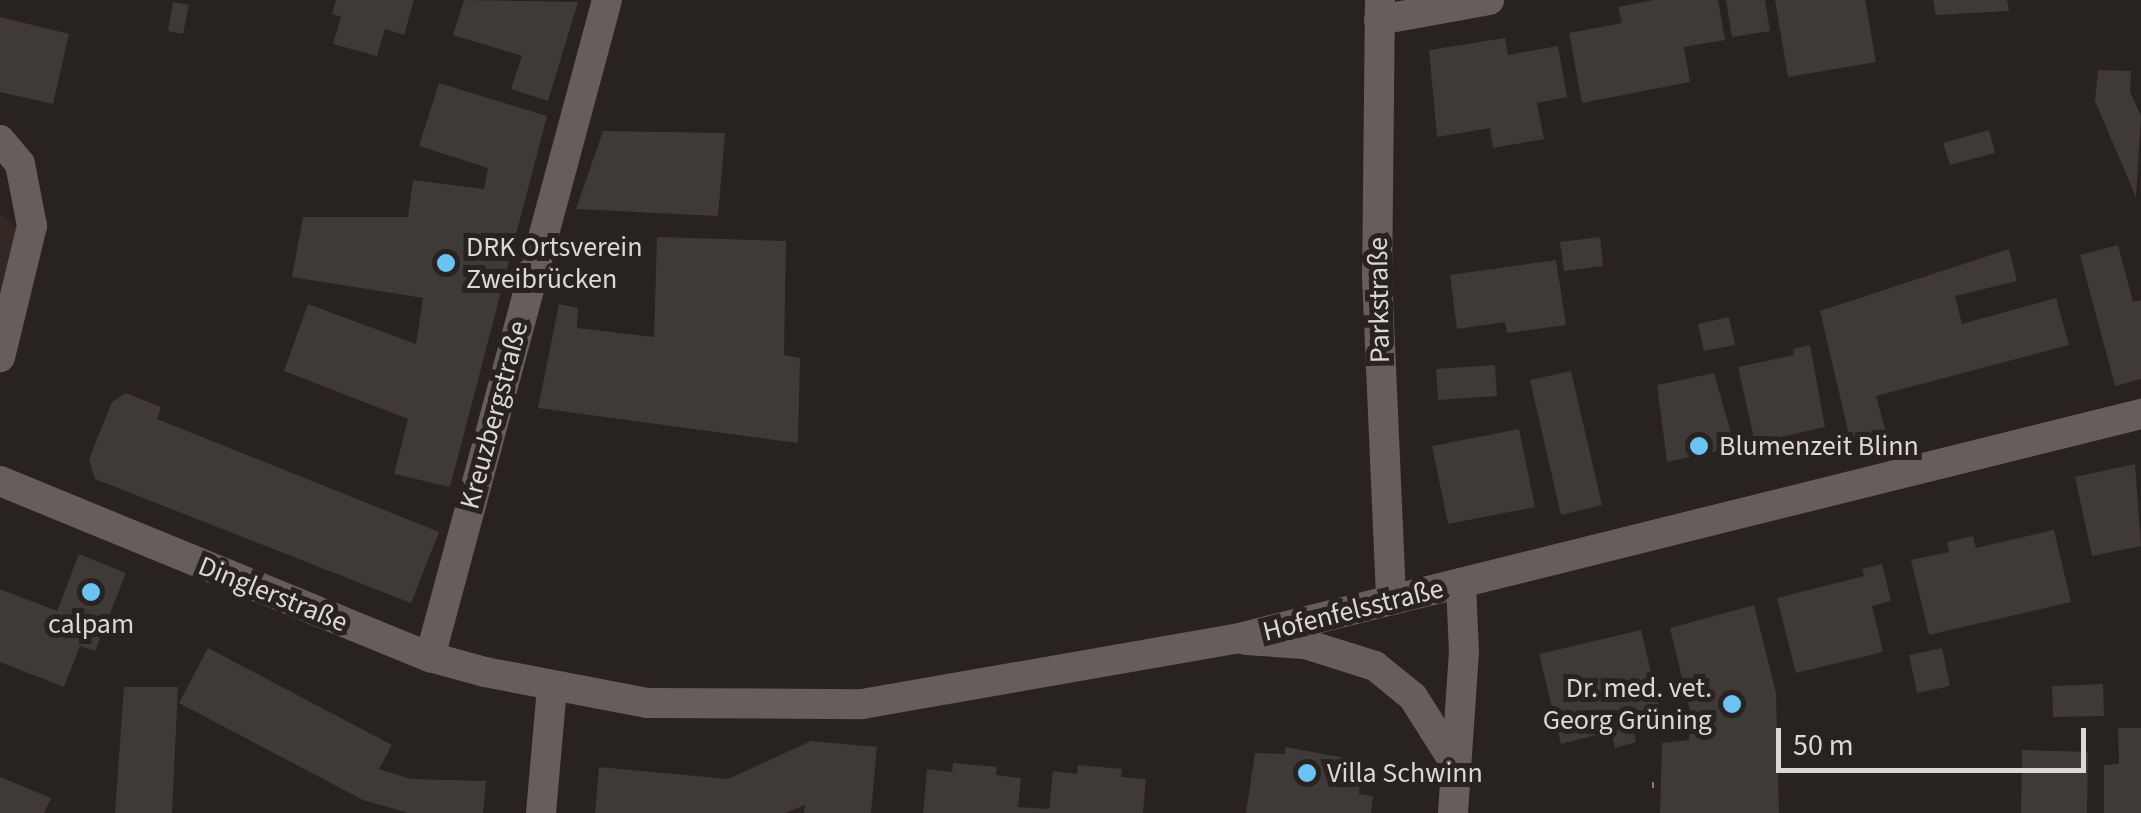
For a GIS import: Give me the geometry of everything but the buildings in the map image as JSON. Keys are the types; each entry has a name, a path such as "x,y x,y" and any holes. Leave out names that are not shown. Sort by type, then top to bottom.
{"street":[{"name":"Kreuzbergstraße","path":"430,657 607,0"},
{"path":"1379,10 1489,0"},
{"name":"Parkstraße","path":"1379,10 1377,276 1391,599"},
{"path":"0,140 20,164 32,226 0,357"},
{"name":"Hofenfelsstraße","path":"552,688 646,702 862,704 1236,639 2141,414"},
{"name":"Dinglerstraße","path":"0,481 430,657 552,688"},
{"path":"1453,813 1464,653 1461,583"},
{"path":"1236,639 1305,644 1375,666 1413,697 1456,765"},
{"path":"541,813 552,688"}],"shaded area":[{"path":"0,213 23,233 0,328"}],"place":[{"name":"DRK Ortsverein Zweibrücken","path":"446,263"},
{"name":"Blumenzeit Blinn","path":"1699,446"},
{"name":"calpam","path":"91,592"},
{"name":"Dr. med. vet. Georg Grüning","path":"1732,704"},
{"name":"Villa Schwinn","path":"1307,773"}]}
